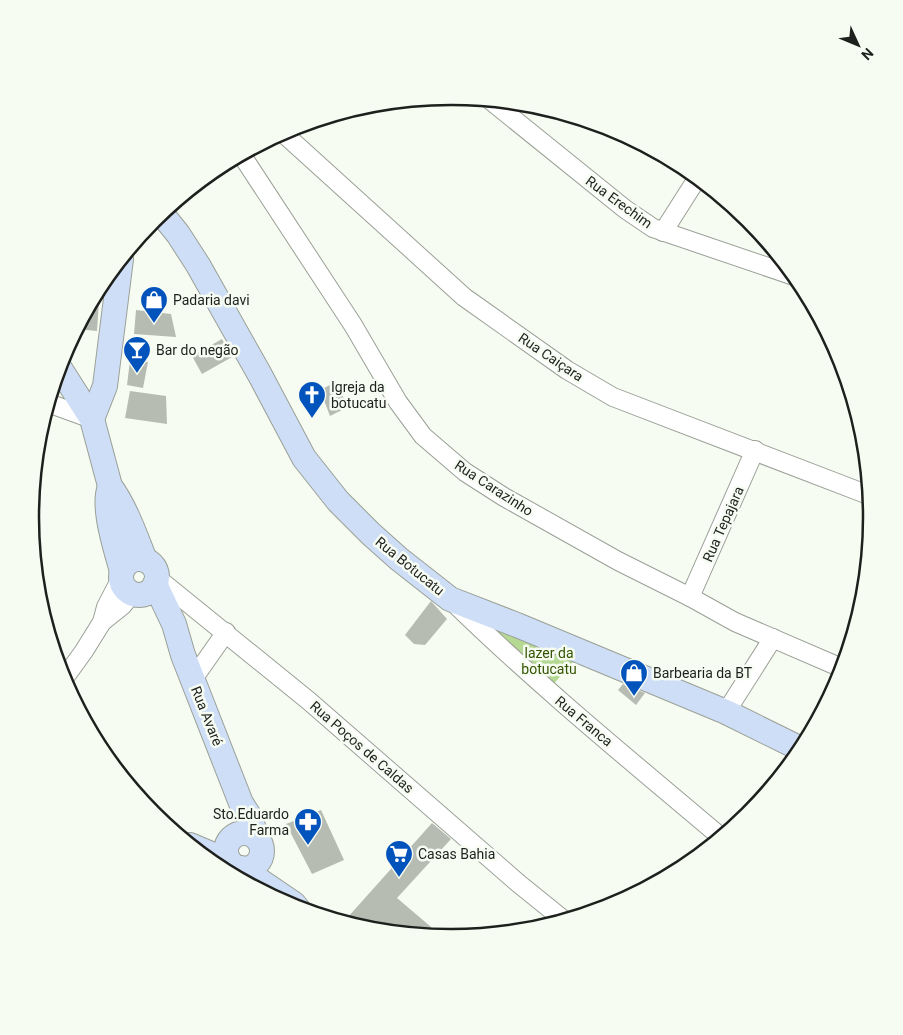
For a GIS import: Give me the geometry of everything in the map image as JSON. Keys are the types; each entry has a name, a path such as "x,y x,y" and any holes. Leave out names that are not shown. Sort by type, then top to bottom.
{"main road":[{"name":"Rua Botucatu","path":"166,220 198,265 304,458 329,490 371,534 450,599 517,624 726,712 795,746"},
{"path":"92,419 105,386 119,272"},
{"name":"Rua Avaré","path":"64,376 92,419 110,486 116,494 132,528 138,580 174,624 183,655 231,777 242,849"},
{"path":"201,846 242,849 285,895"}],"street":[{"name":"Rua Erechim","path":"499,108 625,210 663,232 784,273"},
{"name":"Rua Caiçara","path":"289,138 464,297 567,370 613,397 863,493"},
{"name":"Rua Carazinho","path":"245,160 353,325 398,402 423,436 465,472 504,497 618,561 735,622 836,666"},
{"path":"663,232 694,183"},
{"path":"55,405 92,419"},
{"name":"Rua Tepajara","path":"690,597 755,450"},
{"path":"69,672 102,622 106,607 138,580"},
{"name":"Rua Poços de Caldas","path":"138,580 226,632 559,916"},
{"name":"Rua Franca","path":"450,599 536,680 717,834"},
{"path":"193,679 226,632"},
{"path":"726,712 773,638"}],"green space":[{"name":"lazer da botucatu","path":"470,606 580,654 551,687"}],"building":[{"path":"99,303 97,331 84,330"},
{"name":"Padaria davi","path":"136,310 171,314 176,337 134,334"},
{"path":"222,339 232,357 202,374 192,356"},
{"name":"Bar do negão","path":"130,360 148,362 143,388 127,385"},
{"path":"336,382 348,407 330,416 320,390"},
{"path":"130,391 166,396 167,424 125,418"},
{"path":"431,601 447,619 425,645 414,644 405,635"},
{"name":"Barbearia da BT","path":"623,684 645,693 636,705 618,690"},
{"path":"321,810 344,860 312,874 286,824"},
{"name":"Casas Bahia","path":"432,823 451,839 397,898 434,929 398,927 348,917"}],"place":[{"name":"Padaria davi","path":"154,324"},
{"name":"Bar do negão","path":"137,374"},
{"name":"Igreja da botucatu","path":"312,419"},
{"name":"Barbearia da BT","path":"634,697"},
{"name":"Sto.Eduardo Farma","path":"308,846"},
{"name":"Casas Bahia","path":"399,878"}]}
